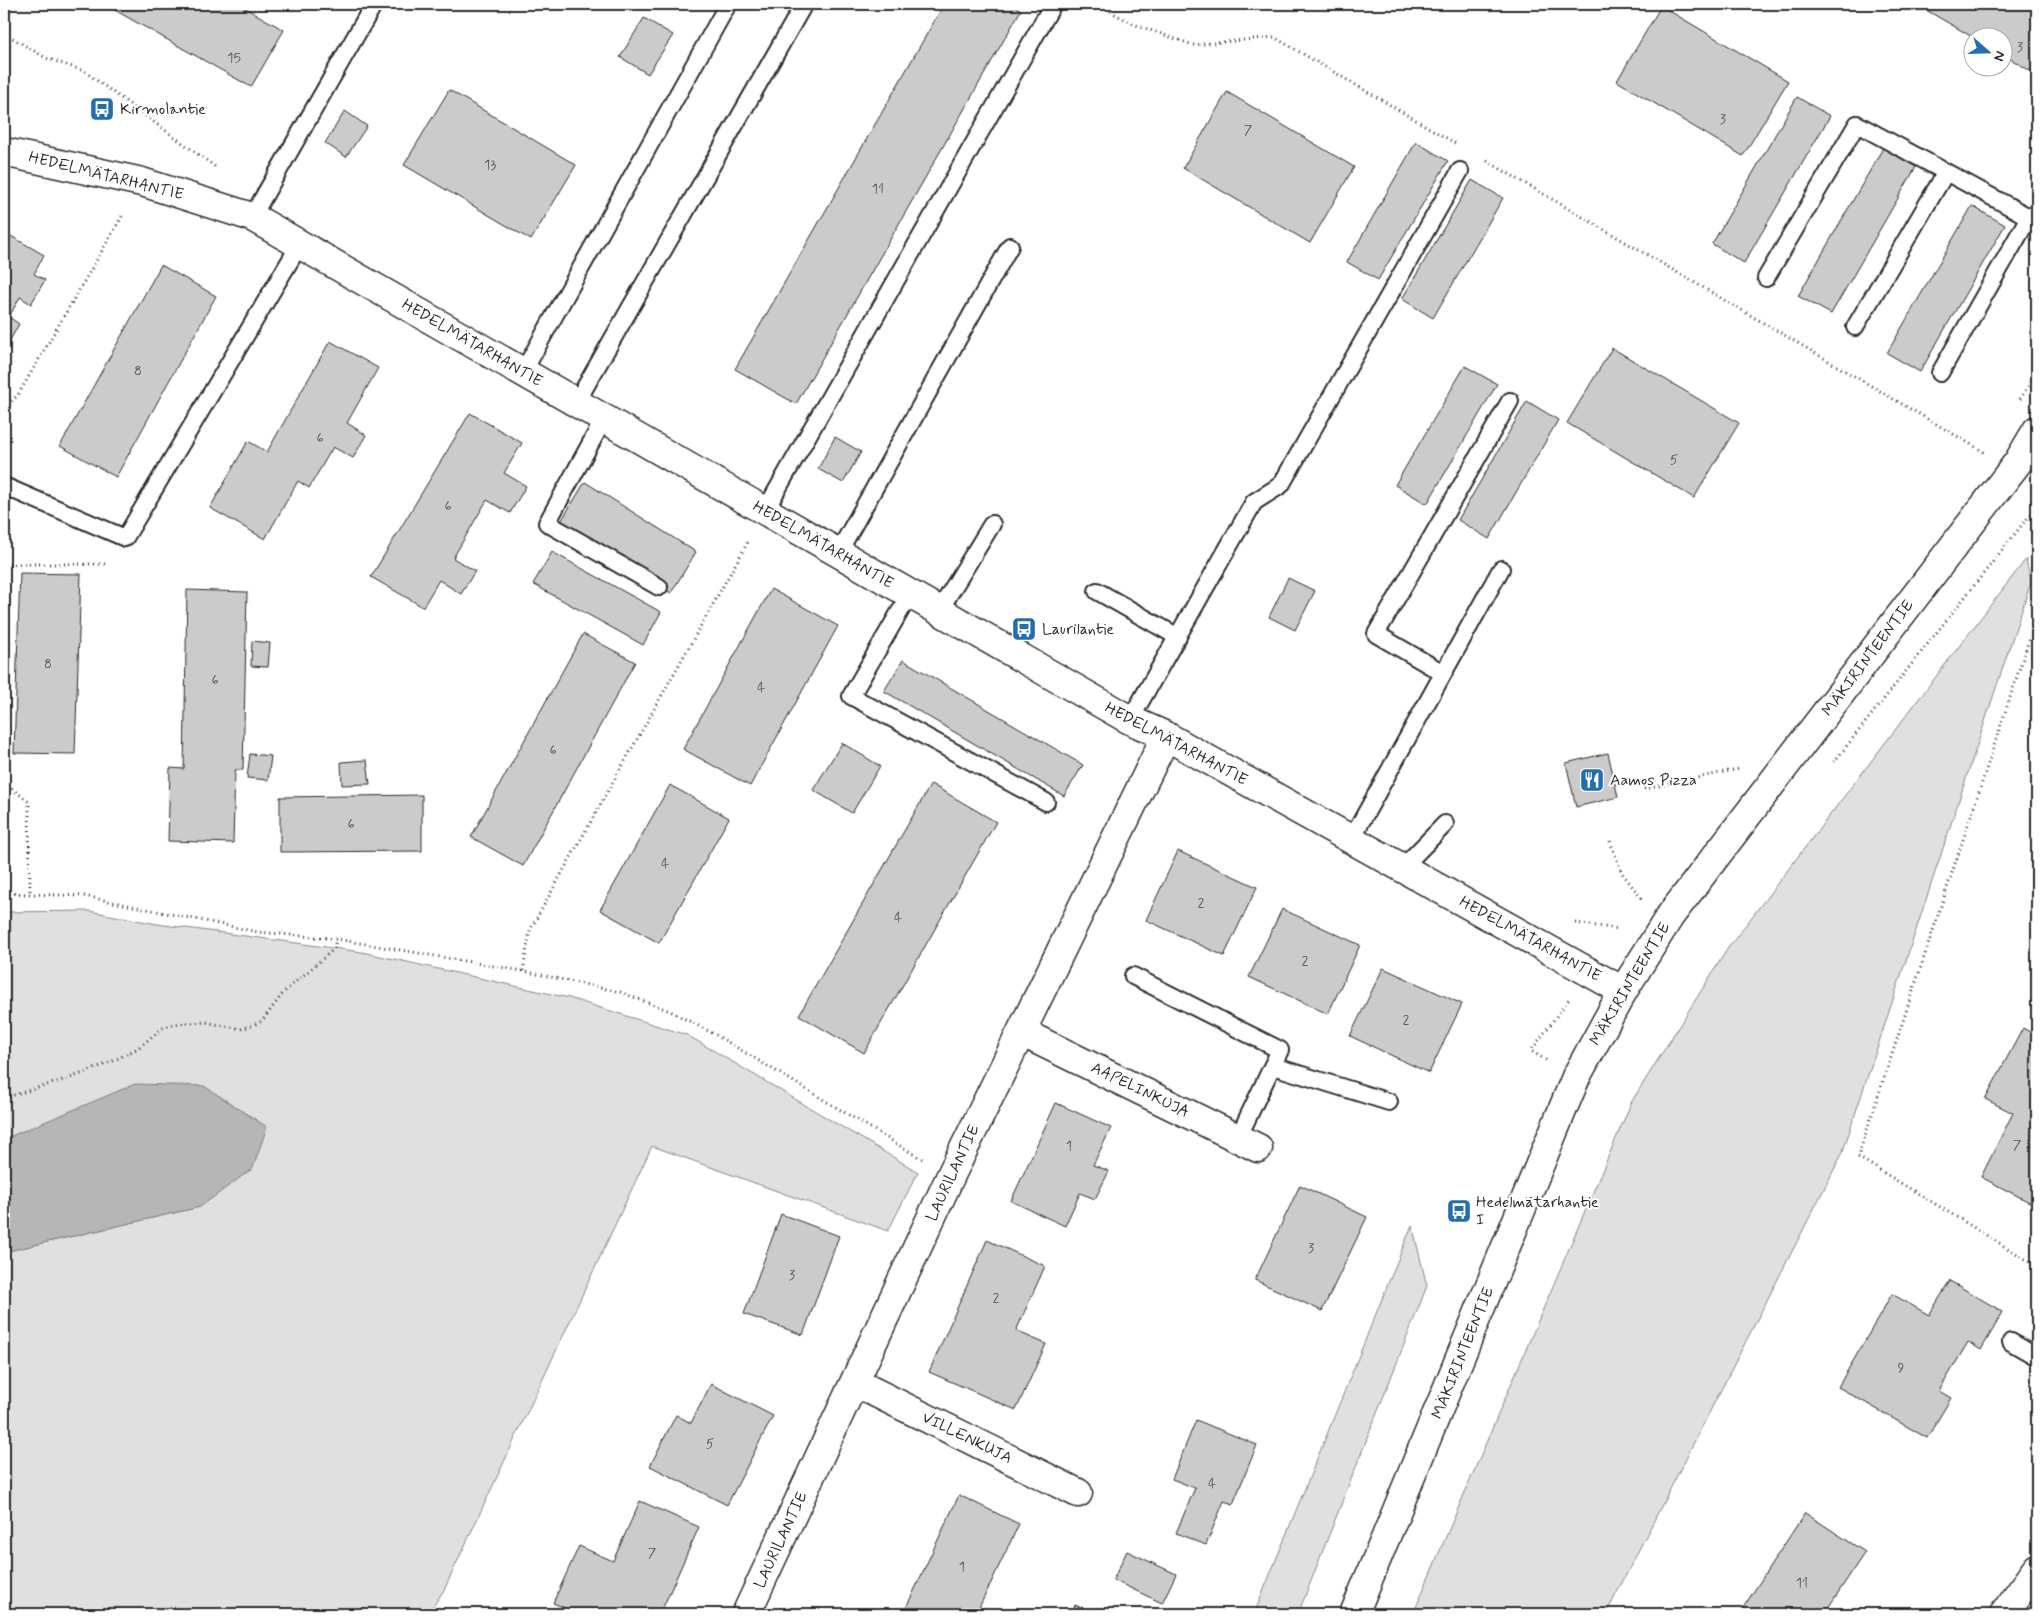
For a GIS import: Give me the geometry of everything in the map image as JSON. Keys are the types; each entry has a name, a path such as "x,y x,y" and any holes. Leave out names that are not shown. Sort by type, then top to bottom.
{"street":[{"name":"HEDELMÄTARHANTIE","path":"4,152 142,182 252,217 1130,720 1166,736 1623,990"},
{"name":"MÄKIRINTEENTIE","path":"1354,1614 1576,1077 1623,990 1670,916 2018,462 2037,430"},
{"name":"LAURILANTIE","path":"746,1614 856,1383 952,1173 1166,736"},
{"name":"AAPELINKUJA","path":"1021,1032 1248,1143"},
{"name":"VILLENKUJA","path":"856,1383 1078,1493"},
{"path":"2004,1614 2037,1568"}],"lane":[{"path":"252,217 374,4"},
{"path":"523,372 728,4"},
{"path":"576,403 804,4"},
{"path":"765,511 1053,4"},
{"path":"1766,278 1857,124 1946,172 2033,215 1940,373"},
{"path":"1130,720 1254,502 1281,485 1460,171"},
{"path":"1856,327 1946,172"},
{"path":"4,486 125,538 300,244"},
{"path":"838,553 1010,246"},
{"path":"1443,673 1376,634 1510,402"},
{"path":"604,419 547,523 659,587"},
{"path":"939,611 992,524"},
{"path":"1351,840 1501,569"},
{"path":"1097,591 1178,637"},
{"path":"910,594 851,696 1046,802"},
{"path":"1402,868 1445,824"},
{"path":"1133,976 1280,1050 1248,1143"},
{"path":"1273,1066 1389,1102"},
{"path":"2011,1342 2037,1357"}],"path":[{"path":"1097,4 1132,24 1193,45 1274,37 1463,147"},
{"path":"1480,158 1987,454"},
{"path":"4,408 18,395 142,182"},
{"path":"1834,763 2037,507"},
{"path":"523,971 530,930 765,511"},
{"path":"4,564 107,564"},
{"path":"2037,616 1858,1157 2037,1266"},
{"path":"1644,789 1742,768"},
{"path":"4,782 29,802 30,892"},
{"path":"4,893 30,892 84,896 258,932 336,939 523,971 620,992 670,1011 739,1048 916,1155 952,1173"},
{"path":"4,1098 73,1077 111,1062 138,1048 163,1028 173,1024 204,1022 241,1029 251,1026 262,1020 284,992 334,949 336,939"}],"shaded area":[{"path":"2026,559 2031,582 1842,1154 1606,1614 1413,1614 1632,1101 1728,948"},
{"path":"89,911 157,924 362,952 569,998 687,1035 918,1172 888,1231 652,1146 444,1590 428,1614 4,1614 4,1252 200,1207 4,1139 4,912"},
{"path":"135,1084 204,1086 267,1127 253,1168 200,1207 4,1252 4,1139"},
{"path":"1412,1225 1427,1286 1298,1614 1254,1614"}],"building":[{"path":"104,4 238,4 284,30 251,87"},
{"path":"944,4 1011,4 1021,10 796,404 735,369"},
{"path":"1922,4 2037,4 2037,75 2014,61 2014,28 1964,28 1964,32 1921,7"},
{"path":"1661,6 1788,81 1743,156 1617,81"},
{"path":"644,18 673,35 648,74 620,57"},
{"path":"449,90 576,165 531,240 404,165"},
{"path":"1227,92 1354,167 1310,243 1183,168"},
{"path":"1797,97 1830,116 1744,263 1712,244"},
{"path":"345,111 367,126 346,157 325,143"},
{"path":"1416,142 1448,161 1378,280 1347,262"},
{"path":"1883,148 1916,167 1831,314 1798,296"},
{"path":"1472,180 1503,198 1433,318 1402,299"},
{"path":"1972,206 2005,225 1920,372 1887,353"},
{"path":"4,232 44,255 34,274 45,280 31,304 20,297 9,317 19,324 4,351"},
{"path":"161,265 216,296 116,477 60,446"},
{"path":"330,341 378,368 347,423 366,435 353,458 333,447 309,488 298,481 265,539 210,508 248,441 267,452"},
{"path":"1612,348 1739,423 1694,498 1567,423"},
{"path":"1465,366 1497,384 1427,504 1395,485"},
{"path":"1527,401 1558,420 1489,539 1458,520"},
{"path":"470,413 522,443 504,473 526,486 510,513 487,500 453,558 475,571 461,594 439,580 423,607 371,577"},
{"path":"835,437 861,452 843,483 818,469"},
{"path":"585,482 696,552 671,593 560,523"},
{"path":"552,552 661,612 643,645 533,584"},
{"path":"20,573 81,574 75,754 14,753"},
{"path":"1288,578 1315,591 1295,630 1269,617"},
{"path":"771,589 838,626 750,786 683,749"},
{"path":"187,590 247,592 243,770 235,770 233,843 168,841 170,768 184,769"},
{"path":"583,634 635,662 523,866 471,837"},
{"path":"252,641 270,643 268,667 251,666"},
{"path":"903,660 1083,765 1064,796 884,691"},
{"path":"842,743 880,766 852,813 813,790"},
{"name":"Aamos Pizza","path":"1608,753 1618,797 1576,807 1566,763"},
{"path":"250,754 271,756 268,780 247,778"},
{"path":"367,760 370,784 342,785 341,762"},
{"path":"931,784 996,822 864,1053 799,1015"},
{"path":"670,785 729,818 659,943 600,910"},
{"path":"422,795 422,851 280,852 280,797"},
{"path":"1178,851 1257,887 1224,956 1146,920"},
{"path":"1282,909 1360,945 1328,1014 1249,977"},
{"path":"1383,968 1462,1004 1429,1073 1350,1036"},
{"path":"2023,1028 2037,1036 2037,1206 1981,1177 2013,1113 1985,1099"},
{"path":"1056,1103 1111,1128 1093,1165 1109,1171 1095,1199 1080,1193 1065,1226 1011,1201"},
{"path":"1300,1185 1367,1217 1322,1311 1255,1280"},
{"path":"781,1214 839,1236 803,1335 744,1314"},
{"path":"987,1240 1045,1266 1016,1331 1046,1344 1016,1410 929,1372"},
{"path":"1950,1281 2003,1312 1981,1350 1968,1342 1939,1391 1951,1398 1927,1438 1838,1387 1892,1294 1929,1315"},
{"path":"711,1384 773,1416 727,1505 650,1466 676,1415 691,1423"},
{"path":"1196,1420 1257,1445 1233,1504 1224,1501 1206,1545 1176,1533 1195,1488 1172,1479"},
{"path":"959,1495 1019,1524 976,1614 914,1614 905,1610"},
{"path":"640,1501 699,1527 660,1614 579,1614 553,1603 579,1546 613,1561"},
{"path":"1805,1513 1865,1552 1824,1614 1739,1614"},
{"path":"1127,1551 1176,1574 1162,1603 1113,1580"},
{"path":"1075,1605 1096,1614 1071,1614"}],"place":[{"name":"Kirmolantie","path":"102,109"},
{"name":"Laurilantie","path":"1024,629"},
{"name":"Aamos Pizza","path":"1592,780"},
{"name":"Hedelmätarhantie I","path":"1459,1211"}]}
